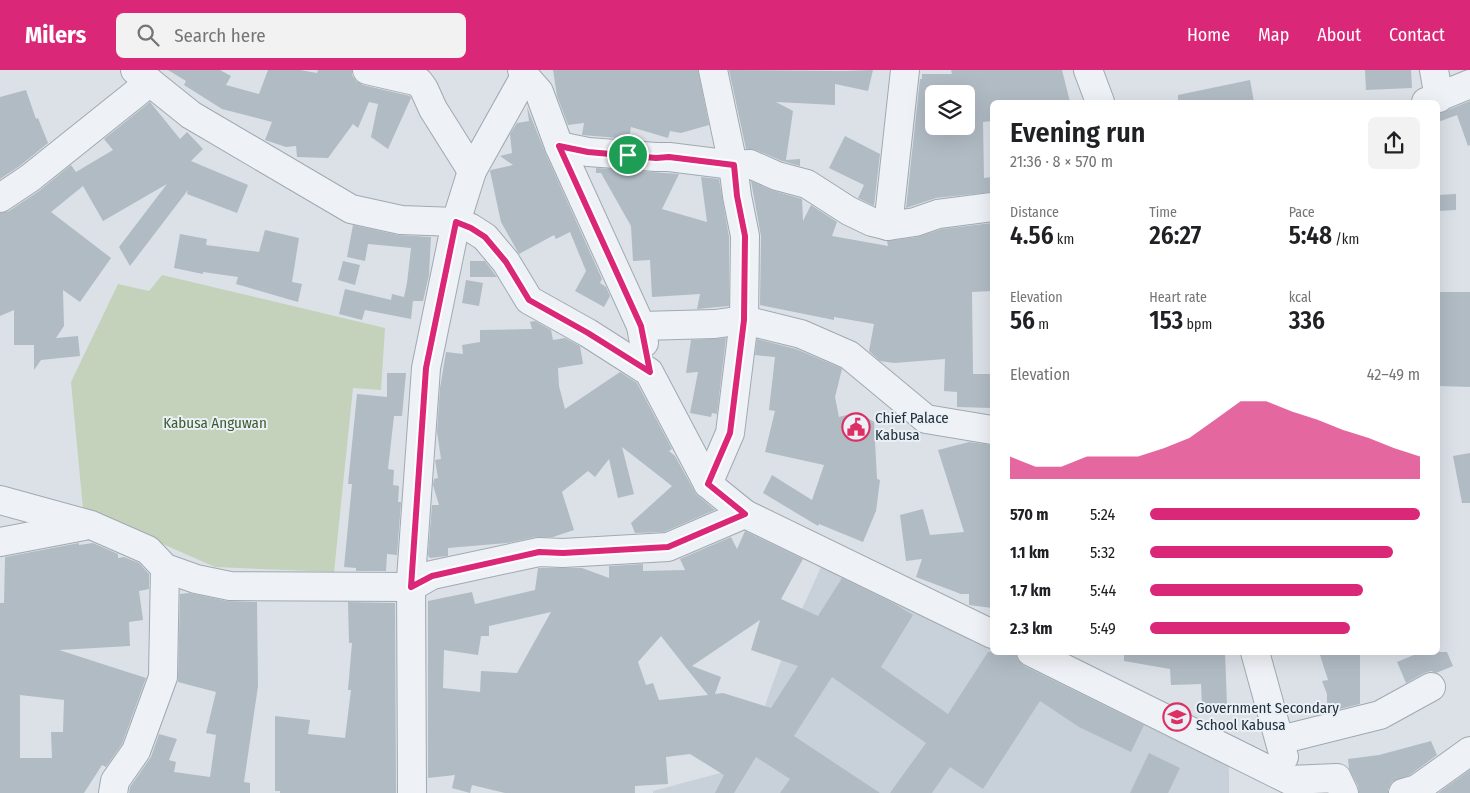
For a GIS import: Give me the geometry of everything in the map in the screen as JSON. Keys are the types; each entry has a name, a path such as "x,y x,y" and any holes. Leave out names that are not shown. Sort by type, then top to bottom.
{"street":[{"path":"367,70 419,82 433,109 472,171"},
{"path":"708,484 730,433 744,320 745,236 737,196 734,165 713,70"},
{"path":"888,226 905,70"},
{"path":"1088,70 1099,100"},
{"path":"1434,70 1432,100 1470,84"},
{"path":"0,198 30,178 139,73 191,115 351,209 401,220 456,222 471,228 485,237 506,262 529,300 588,333 650,372"},
{"path":"412,793 411,587 426,368 456,222 472,171 523,73 539,92 559,146 641,326 650,372 708,484 745,514 990,633"},
{"path":"559,146 588,152 656,158 669,157 734,165 750,164 777,176 807,184 849,211 872,222 888,226 915,222 938,214 990,207"},
{"path":"641,326 715,324 744,320 801,334 848,355 926,419 990,430"},
{"path":"0,500 91,524 148,550 165,568 230,586 411,587 432,576 539,552 563,553 668,547 745,514"},
{"path":"0,542 91,524"},
{"path":"113,793 115,781 136,750 163,677 165,568"},
{"path":"1037,655 1291,786 1337,778 1344,793"},
{"path":"1256,655 1291,786"},
{"path":"1280,740 1380,715 1431,687"},
{"path":"1403,793 1417,788 1470,751"}],"shaded area":[{"path":"827,554 990,633 990,655 1035,655 1229,761 1229,793 653,793 653,791 724,772 760,719 791,633"}],"green space":[{"name":"Kabusa Anguwan","path":"162,275 385,328 381,390 353,388 334,572 215,567 83,509 71,382 118,284 149,291"}],"building":[{"path":"168,70 220,70 231,76 226,85 259,94 268,70 300,70 317,73 318,70 352,70 352,75 356,81 363,85 410,96 411,98 388,149 371,137 378,104 369,102 358,128 353,124 328,158 297,157 296,146 286,147 265,140 272,122 222,109 184,85 186,81"},
{"path":"553,70 698,70 709,125 681,133 670,131 668,138 631,127 629,139 582,135 584,123 568,125 557,96"},
{"path":"729,70 873,70 868,91 835,84 835,105 776,102 793,111 786,160 800,159 800,166 756,150 746,149"},
{"path":"951,70 1062,70 1070,100 990,100 990,121 983,122 984,178 990,177 990,192 936,198 906,208 920,79 922,79 922,74 952,74"},
{"path":"1365,70 1411,70 1412,88 1366,90"},
{"path":"1250,80 1254,100 1178,100 1178,95"},
{"path":"26,90 36,119 38,118 48,143 0,179 0,97"},
{"path":"1470,101 1470,145 1468,146 1457,115 1440,121 1440,113"},
{"path":"150,102 180,139 187,132 203,149 191,161 248,185 237,213 187,194 188,190 130,266 119,247 167,184 103,221 83,186 51,212 111,258 80,302 63,290 64,326 56,338 78,336 80,356 41,360 34,370 34,345 14,345 14,310 0,316 0,213 9,211 39,191 71,165 76,172 113,150 104,139"},
{"path":"527,107 602,279 600,283 606,287 610,296 604,307 575,291 586,271 570,232 556,239 554,235 519,254 501,222 490,171 513,165 500,156 512,153 510,134 517,123 529,121"},
{"path":"845,136 880,154 874,206 858,198 864,185 829,168"},
{"path":"596,168 679,174 662,209 707,222 701,177 719,179 729,237 729,306 697,309 700,294 652,297 650,260 633,261 631,226 601,173 596,173"},
{"path":"751,181 771,190 802,199 803,221 811,205 837,222 832,236 888,246 887,241 917,237 942,229 990,223 990,291 972,292 973,374 990,374 990,408 957,407 957,392 944,391 945,359 894,363 880,361 869,351 874,324 834,317 834,320 760,305 761,236"},
{"path":"1456,194 1456,210 1440,211 1440,195"},
{"path":"353,225 398,235 431,237 429,275 423,301 413,301 411,319 365,310 362,320 339,314 345,289 391,300 392,294 404,297 407,283 411,248 368,244 365,261 347,257"},
{"path":"265,230 299,238 292,282 302,284 298,302 236,284 238,277 203,272 203,274 174,268 180,234 207,239 206,245 259,252"},
{"path":"343,261 360,265 355,285 338,280"},
{"path":"470,261 485,261 497,277 470,277"},
{"path":"466,280 483,283 479,306 462,303"},
{"path":"1440,292 1470,292 1470,387 1440,386"},
{"path":"535,321 551,330 553,340 565,338 580,346 583,364 558,368 559,386 565,409 620,372 637,383 672,449 669,451 675,456 696,494 715,510 664,532 635,533 631,523 672,486 622,447 634,494 618,498 609,459 595,477 588,471 562,492 574,530 553,537 536,537 507,543 448,548 448,556 430,558 428,555 432,505 439,505 433,485 434,479 438,478 435,460 441,459 437,432 440,388 446,352 463,354 462,345 480,342 480,330 532,329 530,322"},
{"path":"726,338 717,414 712,413 711,417 690,413 698,372 686,373 691,340"},
{"path":"757,339 796,349 841,368 835,397 839,417 858,412 874,422 877,479 880,480 876,511 863,542 819,524 818,526 763,493 772,475 812,500 824,465 765,452 775,411 769,410 775,357 755,355"},
{"path":"387,373 406,373 402,416 394,416 388,469 394,470 393,485 399,486 398,502 401,502 397,555 387,554 386,571 356,571 356,568 344,567 352,484 348,484 357,394 387,397"},
{"path":"969,442 990,445 990,608 969,605 969,594 961,594 916,577 922,559 906,561 900,515 923,509 930,535 964,532 938,450"},
{"path":"1470,453 1470,503 1462,503 1453,456"},
{"path":"745,531 803,559 781,599 818,616 842,578 913,615 881,667 948,714 988,652 990,652 990,655 1016,655 1024,666 1144,725 1131,752 1079,727 1040,701 983,789 950,767 932,793 890,793 926,743 832,677 794,736 880,793 780,793 790,779 756,757 734,793 715,793 724,775 690,754 666,757 668,784 635,786 635,793 505,793 472,785 470,793 452,788 455,775 428,778 428,601 472,592 475,604 535,590 538,568 582,568 609,578 609,566 643,564 643,571 685,570 680,559 731,537 737,549","holes":["551,612 517,673 481,671 480,692 443,688 444,650 478,655 481,636 489,636 489,626","760,620 751,650 798,666 771,708 723,693 715,694 721,677 692,666","661,636 708,695 659,700 653,683 646,685 638,662"]},
{"path":"79,543 79,545 93,543 118,554 118,558 124,557 139,563 149,574 149,589 139,591 143,620 129,622 130,646 59,650 146,678 122,744 106,767 102,765 84,793 0,793 0,603 4,603 5,557","holes":["20,695 64,700 63,732 51,732 52,758 20,758"]},
{"path":"189,593 227,601 257,602 258,686 244,782 250,783 250,793 129,793 130,787 151,757 159,734 177,739 169,760 176,762 174,772 210,777 216,735 206,733 216,692 178,682 180,594"},
{"path":"348,602 395,603 396,793 280,793 280,791 275,791 275,716 310,720 308,734 345,738 351,690 348,690 352,643 349,643"},
{"path":"1440,652 1447,652 1453,666 1436,673 1431,671 1424,673 1406,683 1397,662 1414,655 1440,655"},
{"path":"1124,655 1225,655 1227,705 1202,705 1201,684 1171,685 1170,669 1124,661"},
{"path":"1320,655 1360,655 1360,704 1327,712 1327,694 1322,681 1328,680"},
{"path":"1431,741 1437,755 1410,775 1392,782 1388,793 1359,793 1358,786 1349,769 1348,759 1379,755"},
{"path":"1149,753 1180,768 1168,793 1130,793"},
{"path":"1470,770 1470,793 1438,793"}],"place":[{"name":"Chief Palace Kabusa","path":"856,427"},
{"name":"Government Secondary School Kabusa","path":"1177,717"}],"route":[{"path":"559,146 588,152 628,155 656,158 669,157 734,165 734,179 745,236 744,320 730,433 708,484 745,514 668,547 563,553 539,552 432,576 411,587 426,368 456,222 471,228 485,237 506,262 529,300 588,333 650,372 641,326 559,146"}]}
